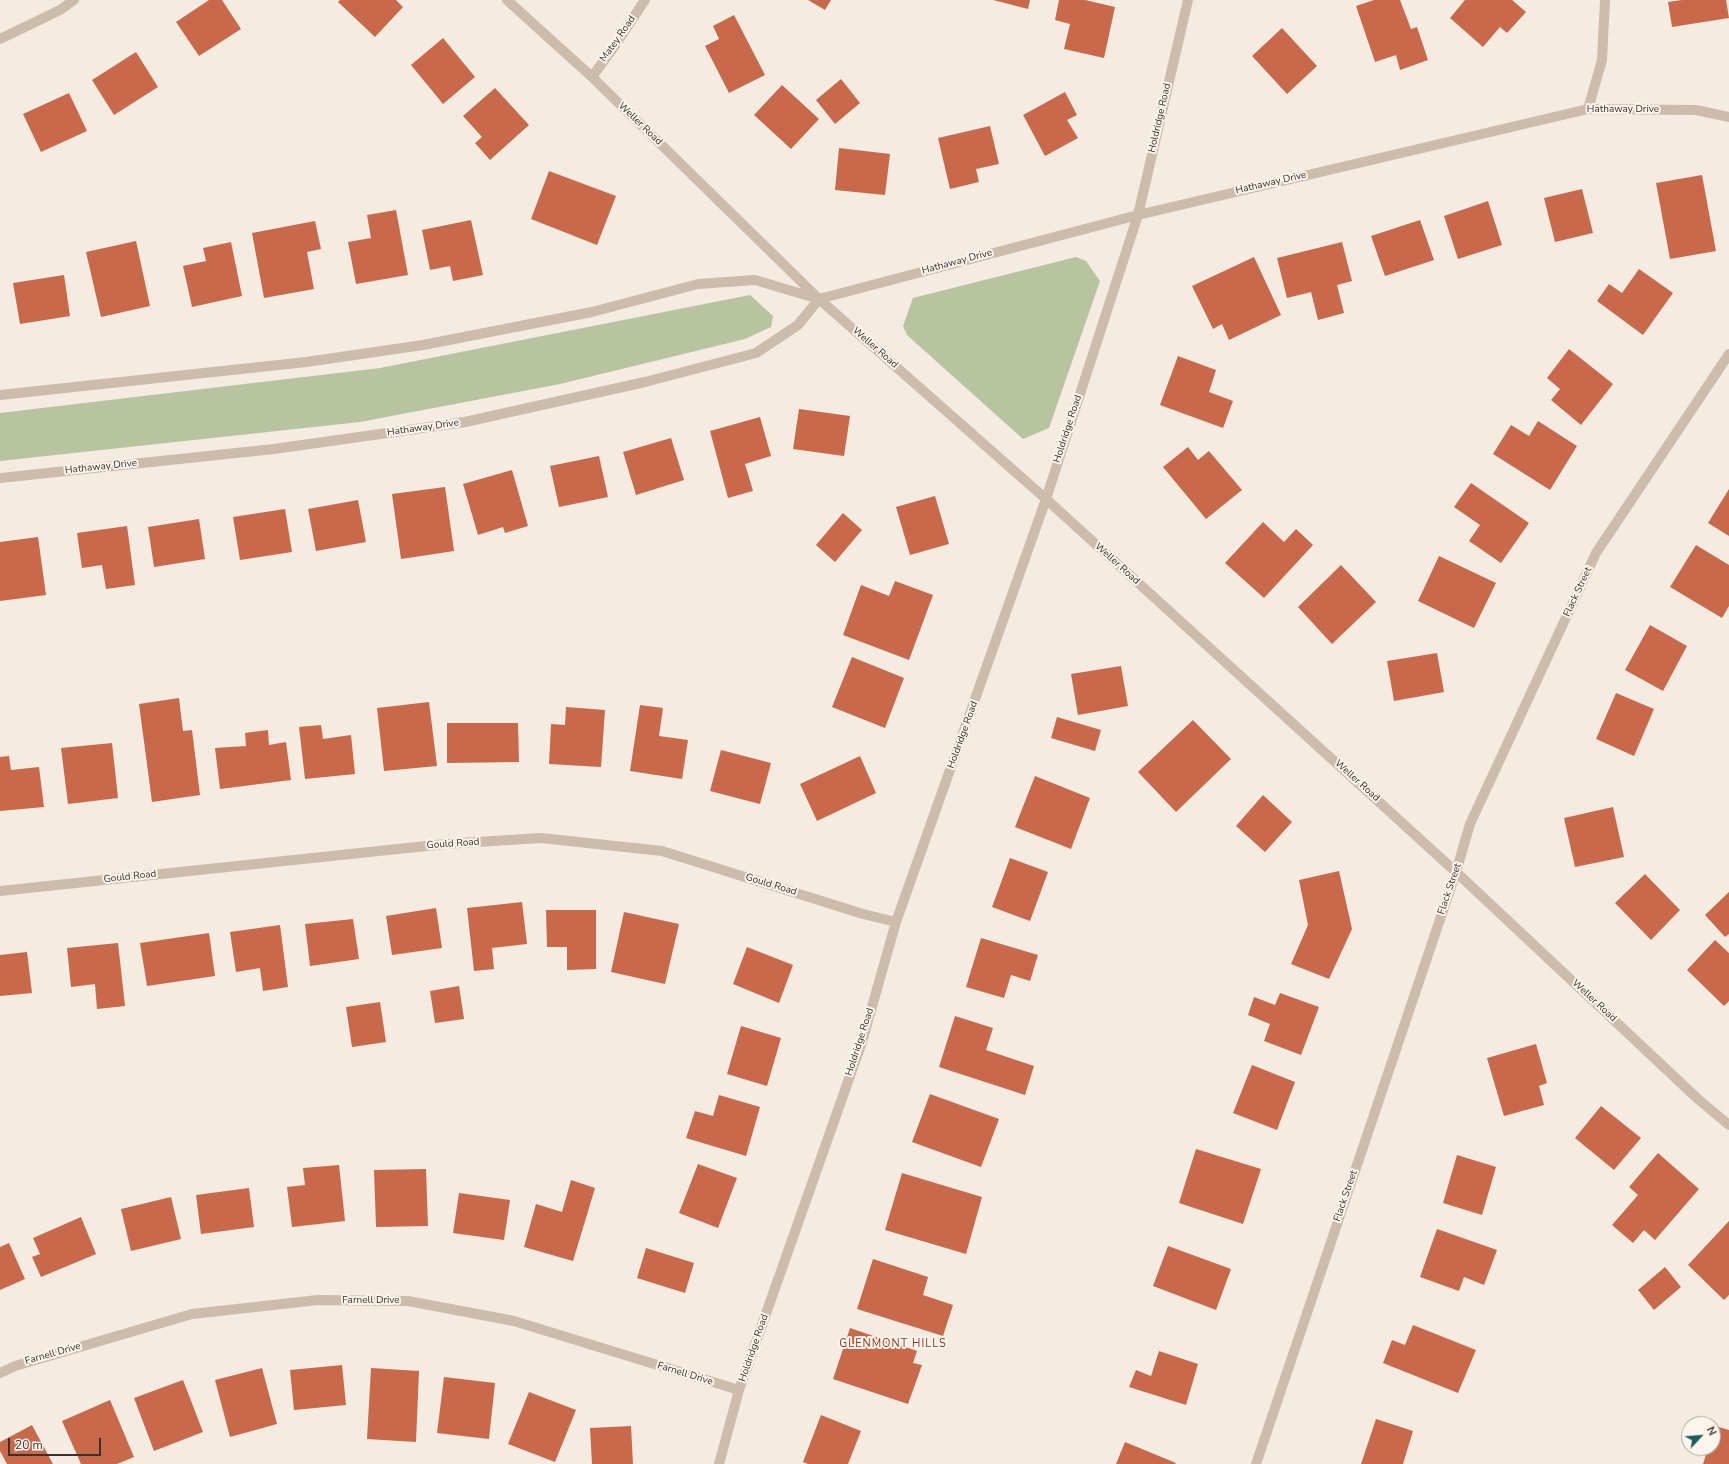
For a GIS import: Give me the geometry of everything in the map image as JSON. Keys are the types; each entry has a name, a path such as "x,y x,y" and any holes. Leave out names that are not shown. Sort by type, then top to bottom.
{"street":[{"path":"0,40 60,10 74,0"},
{"name":"Weller Road","path":"507,0 592,77 818,298 1046,499 1456,872 1699,1100 1729,1125"},
{"name":"Matey Road","path":"592,77 645,0"},
{"name":"Holdridge Road","path":"719,1464 739,1390 862,1042 896,922 1046,499 1138,215 1188,0"},
{"path":"1588,109 1602,60 1604,0"},
{"name":"Hathaway Drive","path":"0,478 274,449 472,420 645,382 756,353 798,325 818,298 1138,215 1588,109 1696,110 1729,117"},
{"path":"0,395 306,362 423,345 592,312 698,284 755,280 818,298"},
{"name":"Flack Street","path":"1256,1464 1456,872 1470,824 1596,553 1729,354"},
{"name":"Gould Road","path":"0,890 445,844 541,838 662,851 863,914 896,922"},
{"name":"Farnell Drive","path":"0,1373 15,1366 192,1314 318,1300 408,1301 514,1321 739,1390"}],"green space":[{"path":"1076,257 1086,261 1100,281 1049,428 1023,439 907,335 903,326 913,298"},
{"path":"750,295 773,316 771,327 745,339 560,384 360,422 0,461 0,413 380,368"}],"building":[{"path":"209,0 222,0 241,29 199,56 176,22"},
{"path":"340,0 396,0 403,7 375,37 338,2"},
{"path":"808,0 831,0 825,10"},
{"path":"993,0 1030,0 1028,9"},
{"path":"1059,0 1085,0 1115,7 1104,58 1064,49 1070,24 1055,20"},
{"path":"1374,0 1400,0 1411,29 1417,27 1428,60 1400,70 1396,55 1375,62 1356,6"},
{"path":"1465,0 1512,0 1526,12 1507,33 1500,27 1483,47 1450,18"},
{"path":"1682,0 1726,0 1729,18 1672,27 1668,2"},
{"path":"734,15 765,75 729,93 705,46 719,39 713,26"},
{"path":"1282,28 1317,66 1287,94 1252,56"},
{"path":"443,38 475,77 443,104 411,65"},
{"path":"136,52 158,87 114,115 92,80"},
{"path":"841,79 860,103 835,124 816,100"},
{"path":"782,85 819,119 791,149 754,115"},
{"path":"495,88 529,125 490,160 475,143 482,137 463,116"},
{"path":"1065,92 1077,115 1067,120 1078,138 1045,156 1023,115"},
{"path":"69,93 87,131 41,152 23,114"},
{"path":"990,126 999,164 976,169 979,182 950,189 938,138"},
{"path":"839,148 890,154 885,195 835,190"},
{"path":"549,171 616,196 597,245 531,219"},
{"path":"1702,175 1716,251 1670,259 1656,183"},
{"path":"1582,189 1593,233 1555,242 1544,198"},
{"path":"1488,201 1502,245 1458,259 1444,216"},
{"path":"396,210 408,275 356,284 348,242 371,238 367,215"},
{"path":"471,220 483,275 453,281 450,266 430,270 422,230"},
{"path":"1420,220 1434,260 1385,276 1371,236"},
{"path":"315,221 321,249 307,252 314,289 264,298 252,233"},
{"path":"136,241 150,306 101,317 86,252"},
{"path":"231,242 242,296 192,307 183,266 206,261 203,248"},
{"path":"1342,242 1352,281 1337,285 1344,313 1318,320 1311,292 1287,298 1277,258"},
{"path":"1254,257 1281,315 1229,340 1222,324 1213,329 1192,286"},
{"path":"1639,269 1673,293 1643,335 1597,301 1609,284 1622,293"},
{"path":"64,275 70,316 20,324 13,283"},
{"path":"1569,349 1613,384 1581,425 1551,400 1560,389 1547,378"},
{"path":"1178,356 1216,370 1209,392 1233,401 1223,428 1160,405"},
{"path":"799,409 850,416 844,456 793,449"},
{"path":"760,417 771,456 745,464 753,491 728,498 710,431"},
{"path":"1538,421 1577,446 1550,490 1493,454 1511,425 1529,436"},
{"path":"671,438 684,480 636,495 623,452"},
{"path":"1188,447 1198,460 1209,451 1242,490 1206,519 1163,467"},
{"path":"599,456 608,497 559,507 550,466"},
{"path":"512,470 528,526 505,533 503,527 478,535 463,484"},
{"path":"1471,483 1529,523 1501,563 1469,541 1480,525 1454,507"},
{"path":"445,487 454,551 401,559 392,494"},
{"path":"1729,489 1729,536 1708,523"},
{"path":"935,496 949,544 910,555 896,507"},
{"path":"358,500 366,542 316,551 308,509"},
{"path":"285,509 292,552 240,560 233,517"},
{"path":"843,513 862,530 835,562 816,545"},
{"path":"199,519 205,559 154,567 148,527"},
{"path":"1263,522 1284,542 1296,529 1313,545 1264,598 1225,563"},
{"path":"127,526 135,585 106,589 102,565 82,568 77,533"},
{"path":"38,537 46,595 0,601 0,542"},
{"path":"1696,545 1729,565 1729,606 1722,618 1670,587"},
{"path":"1439,556 1496,583 1474,628 1418,601"},
{"path":"1341,565 1376,602 1332,644 1298,607"},
{"path":"895,581 933,595 909,660 843,635 861,585 889,596"},
{"path":"1650,625 1687,646 1663,691 1625,670"},
{"path":"1437,653 1444,692 1394,701 1387,661"},
{"path":"852,657 904,678 885,728 832,707"},
{"path":"1121,666 1128,706 1078,715 1071,674"},
{"path":"1616,693 1654,709 1634,756 1596,739"},
{"path":"179,698 183,731 192,730 200,795 152,802 139,704"},
{"path":"429,702 437,766 384,771 377,708"},
{"path":"640,705 663,708 659,736 688,740 682,779 630,771"},
{"path":"566,707 605,710 601,767 549,764 551,724 565,725"},
{"path":"1057,717 1101,730 1095,751 1051,738"},
{"path":"1193,720 1231,759 1176,812 1138,772"},
{"path":"447,723 518,723 519,762 447,763"},
{"path":"321,725 323,739 351,735 355,774 305,779 299,727"},
{"path":"268,730 269,745 286,742 291,780 220,789 215,748 246,746 245,733"},
{"path":"112,743 118,798 68,804 61,748"},
{"path":"721,750 771,763 760,804 710,791"},
{"path":"9,756 11,770 39,767 44,807 0,811 0,757"},
{"path":"860,756 876,793 817,821 800,784"},
{"path":"1035,776 1090,798 1071,849 1015,827"},
{"path":"1263,795 1292,822 1265,852 1236,826"},
{"path":"1613,807 1624,857 1575,867 1564,818"},
{"path":"1010,858 1048,872 1030,921 992,907"},
{"path":"1339,871 1352,929 1329,979 1291,964 1308,925 1299,880"},
{"path":"1645,874 1680,910 1651,940 1615,903"},
{"path":"1729,892 1729,934 1725,937 1705,915"},
{"path":"522,902 527,944 492,948 494,969 474,971 467,908"},
{"path":"436,908 442,948 392,955 386,916"},
{"path":"546,910 596,910 596,969 567,970 567,947 547,947"},
{"path":"624,912 679,924 665,984 611,972"},
{"path":"353,919 359,959 310,966 305,924"},
{"path":"280,925 288,987 263,991 260,968 236,972 230,932"},
{"path":"209,933 215,976 147,986 140,943"},
{"path":"981,938 1038,955 1030,981 1011,975 1004,998 966,987"},
{"path":"1715,940 1729,953 1729,1001 1724,1006 1687,970"},
{"path":"118,943 125,1006 97,1009 95,984 71,987 67,948"},
{"path":"747,947 793,965 779,1003 733,984"},
{"path":"27,952 32,993 0,996 0,955"},
{"path":"459,986 464,1019 435,1023 430,991"},
{"path":"1280,993 1319,1007 1301,1055 1264,1041 1270,1024 1248,1015 1254,997 1275,1005"},
{"path":"380,1002 386,1042 352,1047 346,1007"},
{"path":"955,1016 993,1028 986,1050 1034,1066 1025,1095 939,1067"},
{"path":"741,1026 781,1038 767,1086 727,1074"},
{"path":"1536,1044 1547,1083 1539,1086 1544,1105 1504,1116 1487,1058"},
{"path":"1252,1065 1295,1082 1277,1130 1233,1113"},
{"path":"930,1094 999,1119 981,1167 912,1142"},
{"path":"719,1095 760,1107 746,1156 686,1138 695,1111 713,1116"},
{"path":"1601,1106 1641,1138 1614,1170 1575,1138"},
{"path":"1196,1149 1261,1169 1243,1224 1179,1203"},
{"path":"1658,1153 1699,1189 1655,1240 1644,1230 1633,1243 1612,1225 1638,1195 1629,1187"},
{"path":"1457,1155 1496,1167 1482,1215 1443,1203"},
{"path":"698,1164 737,1178 718,1228 679,1213"},
{"path":"339,1165 345,1221 292,1227 287,1187 305,1185 303,1168"},
{"path":"426,1169 428,1226 376,1227 374,1170"},
{"path":"902,1173 982,1197 966,1254 885,1230"},
{"path":"571,1180 595,1188 573,1261 524,1247 536,1204 562,1212"},
{"path":"249,1188 254,1227 201,1234 196,1195"},
{"path":"459,1193 510,1200 504,1240 453,1233"},
{"path":"171,1197 181,1239 131,1251 121,1209"},
{"path":"81,1217 96,1254 41,1277 32,1257 40,1254 33,1238"},
{"path":"1729,1221 1729,1295 1724,1300 1688,1265"},
{"path":"1437,1229 1497,1250 1484,1285 1464,1277 1459,1291 1420,1277"},
{"path":"9,1243 25,1279 0,1290 0,1247"},
{"path":"1168,1246 1231,1269 1216,1310 1153,1286"},
{"path":"646,1248 694,1263 685,1293 637,1278"},
{"path":"873,1259 928,1277 923,1295 953,1305 943,1336 857,1309"},
{"path":"1665,1267 1681,1287 1654,1310 1638,1290"},
{"path":"1413,1325 1476,1350 1458,1393 1383,1363 1392,1340 1405,1345"},
{"path":"850,1328 917,1351 913,1363 922,1365 908,1404 833,1379"},
{"path":"1159,1351 1198,1364 1186,1405 1129,1387 1136,1370 1151,1376"},
{"path":"342,1365 346,1405 294,1410 290,1370"},
{"path":"262,1368 277,1424 230,1437 215,1380"},
{"path":"371,1368 419,1371 416,1442 367,1439"},
{"path":"444,1377 495,1383 489,1439 437,1433"},
{"path":"183,1380 203,1432 154,1451 134,1398"},
{"path":"529,1392 576,1410 555,1462 508,1444"},
{"path":"110,1400 134,1457 117,1464 81,1464 62,1421"},
{"path":"821,1415 861,1431 848,1464 808,1464 803,1462"},
{"path":"1376,1419 1413,1431 1403,1464 1361,1464"},
{"path":"32,1425 53,1464 7,1464 0,1451 0,1442"},
{"path":"631,1426 633,1464 592,1464 590,1428"},
{"path":"1721,1428 1729,1430 1729,1464 1703,1464 1706,1456 1721,1456"},
{"path":"1125,1442 1176,1463 1116,1464"}],"district":[{"name":"GLENMONT HILLS","path":"893,1344"}]}
